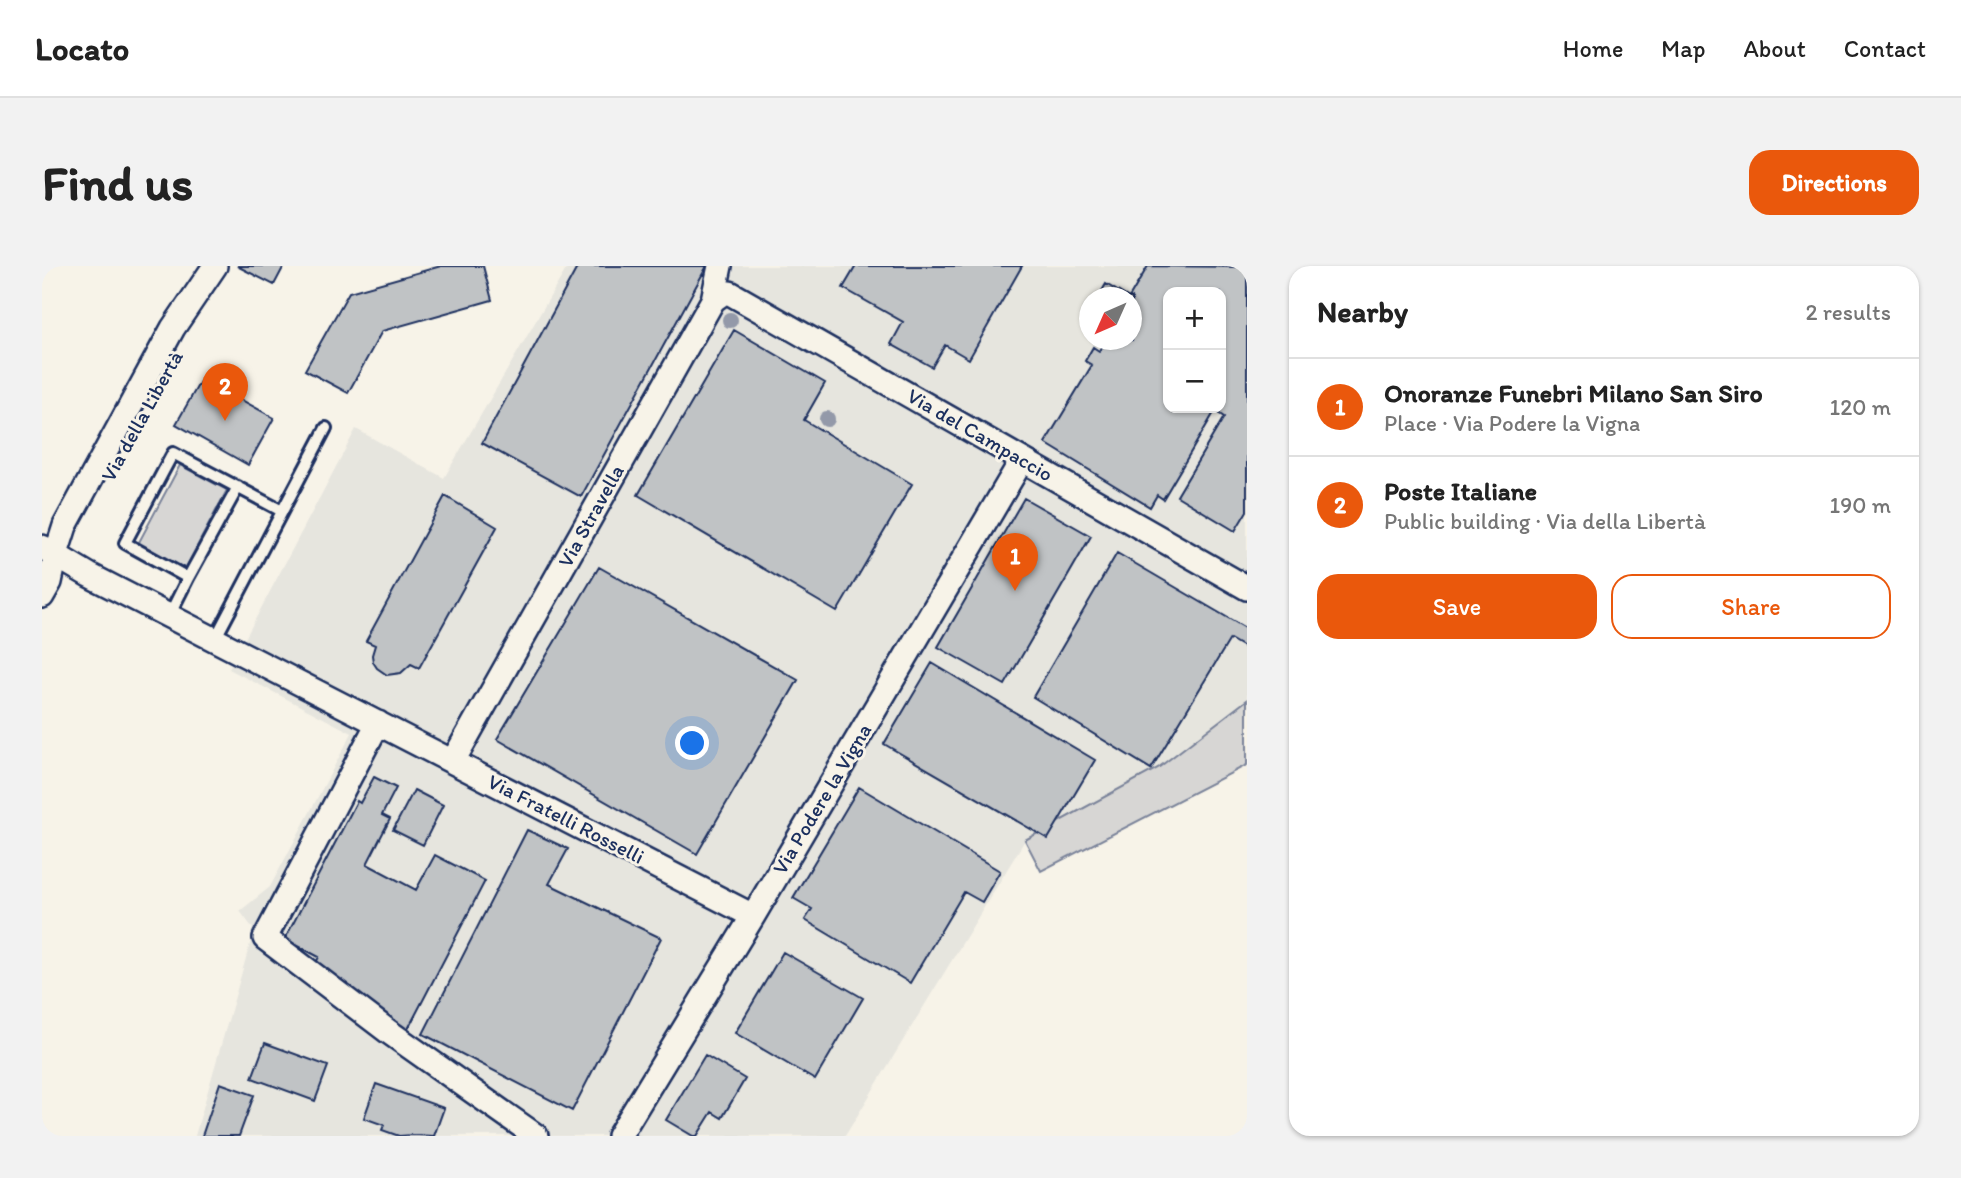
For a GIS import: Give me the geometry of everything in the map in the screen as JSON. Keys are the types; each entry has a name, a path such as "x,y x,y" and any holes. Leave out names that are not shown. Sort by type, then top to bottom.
{"street":[{"name":"Via Stravella","path":"453,761 713,300 720,266"},
{"name":"Via della Libertà","path":"42,596 50,582 47,557 173,328 214,267"},
{"name":"Via del Campaccio","path":"713,300 723,293 730,293 1247,587"},
{"name":"Via Podere la Vigna","path":"620,1136 1023,460"},
{"name":"Via Fratelli Rosselli","path":"47,557 89,575 215,639 753,916"},
{"path":"378,723 265,938 389,1032 536,1136"}],"lane":[{"path":"215,639 327,428"},
{"path":"188,578 125,543 173,453 282,511"},
{"path":"169,616 238,487"}],"shaded area":[{"path":"568,266 1247,266 1247,700 1158,768 1025,840 845,1136 195,1136 254,930 240,911 270,887 352,733 229,669 356,429 444,478"},
{"path":"180,465 227,490 185,569 138,544"},
{"path":"1247,700 1247,765 1041,871 1025,840 1158,768"}],"building":[{"path":"237,266 284,266 274,285"},
{"path":"441,266 483,266 492,300 382,331 348,393 305,370 349,292"},
{"path":"578,266 707,266 581,497 482,443"},
{"path":"856,266 1022,266 969,359 945,345 932,367 891,344 903,322 843,288"},
{"path":"1148,266 1247,267 1247,511 1235,531 1177,496 1224,417 1218,413 1226,413 1226,287 1163,287 1163,413 1214,413 1163,499 1157,495 1150,507 1045,443 1092,365 1085,361 1091,350 1142,350 1142,287 1136,287"},
{"path":"734,330 825,383 804,420 912,484 837,612 638,495"},
{"path":"202,378 274,418 248,465 176,424"},
{"path":"445,496 497,527 419,668 411,664 401,673 387,675 373,662 375,645 366,641"},
{"path":"1024,498 1091,536 1005,685 938,647"},
{"path":"1117,553 1247,629 1247,649 1230,639 1151,769 1033,697"},
{"path":"599,567 798,680 697,854 497,739"},
{"path":"932,663 1095,760 1048,839 884,744"},
{"path":"374,777 396,788 382,815 390,819 367,864 416,890 435,855 485,881 407,1031 357,1005 361,996 312,970 319,957 285,939 357,801 360,803"},
{"path":"859,787 1000,871 982,902 964,892 910,983 805,920 812,909 793,898"},
{"path":"414,790 443,805 423,845 393,830"},
{"path":"527,830 568,849 549,884 661,938 572,1111 423,1034"},
{"path":"783,952 863,998 815,1080 735,1033"},
{"path":"265,1043 328,1066 315,1101 252,1078"},
{"path":"705,1055 745,1079 722,1118 712,1112 697,1136 693,1136 666,1120"},
{"path":"220,1083 254,1095 239,1136 202,1136"},
{"path":"376,1084 444,1108 434,1136 399,1136 382,1130 384,1125 364,1118"}],"place":[{"name":"Poste Italiane","path":"225,421"},
{"name":"Onoranze Funebri Milano San Siro","path":"1015,591"}]}
